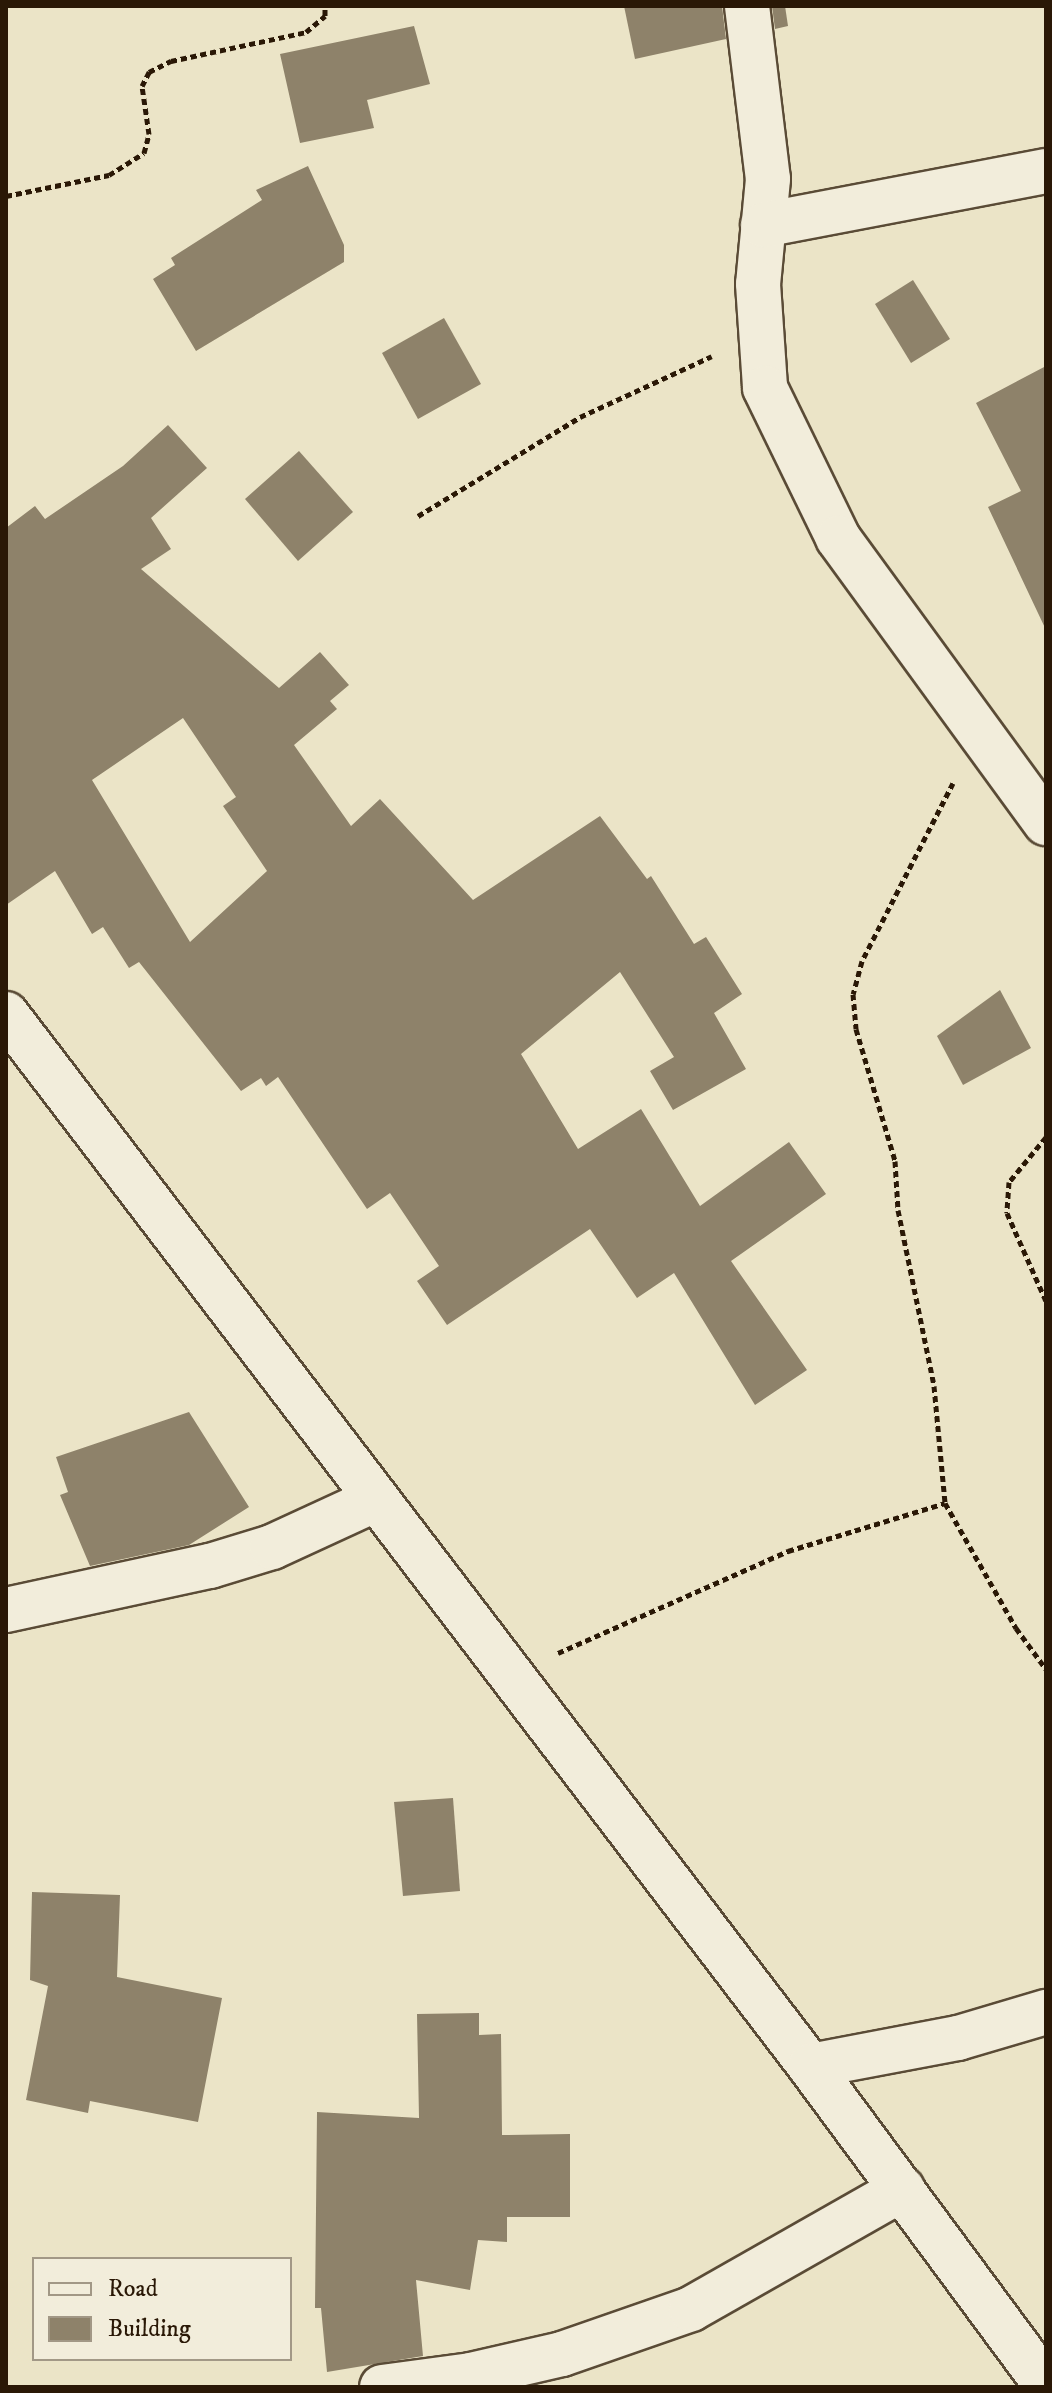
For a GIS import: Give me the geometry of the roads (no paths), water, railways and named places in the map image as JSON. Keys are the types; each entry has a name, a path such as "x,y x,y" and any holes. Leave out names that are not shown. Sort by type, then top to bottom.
{"street":[{"path":"759,11 768,179 758,337 765,388 838,538 1046,823"},
{"path":"763,225 1046,171"},
{"path":"6,1014 374,1500 810,2066 1046,2385"},
{"path":"6,1610 210,1566 272,1547 374,1500"},
{"path":"810,2066 943,2041 1046,2012"},
{"path":"382,2387 471,2375 562,2354 691,2309 902,2189"}]}
